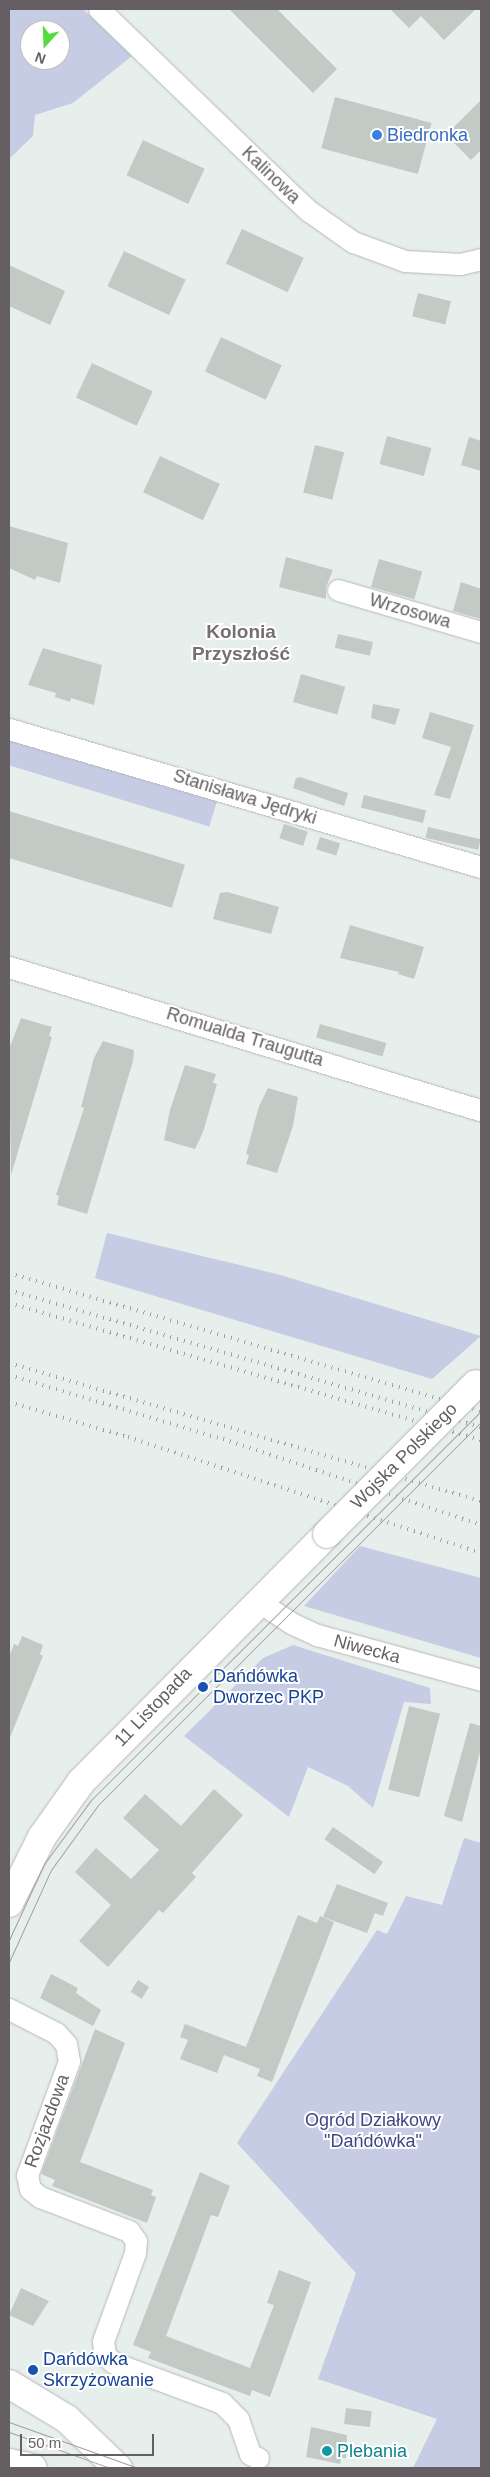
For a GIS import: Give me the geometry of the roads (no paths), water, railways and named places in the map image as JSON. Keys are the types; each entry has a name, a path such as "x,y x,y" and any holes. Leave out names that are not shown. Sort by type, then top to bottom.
{"main road":[{"name":"Wojska Polskiego","path":"327,1534 478,1381"},
{"name":"11 Listopada","path":"9,1903 42,1837 62,1805 146,1714 327,1534"},
{"path":"9,2384 67,2419 118,2468"},
{"path":"9,2463 32,2468"}],"street":[{"name":"Kalinowa","path":"99,9 302,205 353,242 405,262 460,264 481,259"},
{"name":"Wrzosowa","path":"338,590 481,632"},
{"name":"Stanisława Jędryki","path":"9,729 481,867"},
{"name":"Romualda Traugutta","path":"9,967 481,1110"},
{"name":"Niwecka","path":"259,1602 291,1623 317,1635 481,1680"},
{"name":"Rozjazdowa","path":"9,2010 56,2033 66,2044 69,2061 27,2175 30,2189 40,2197 129,2231 136,2241 135,2253 103,2341 105,2355 114,2363 222,2403 238,2419 250,2454 258,2458"}],"tram line":[{"path":"9,1940 44,1864 91,1800 481,1411"},
{"path":"9,1962 51,1870 98,1805 481,1422"},
{"path":"9,2422 138,2468"},
{"path":"9,2432 110,2468"}],"railway":[{"path":"9,1273 481,1411"},
{"path":"9,1290 481,1427"},
{"path":"9,1303 481,1440"},
{"path":"9,1363 481,1501"},
{"path":"9,1375 223,1439 481,1525"},
{"path":"9,1402 128,1437 481,1553"}],"place":[{"name":"Biedronka","path":"377,135"},
{"name":"Dańdówka Dworzec PKP","path":"203,1687"},
{"name":"Dańdówka Skrzyżowanie","path":"33,2370"},
{"name":"Plebania","path":"327,2451"}],"district":[{"name":"Kolonia Przyszłość","path":"241,643"}],"park label":[{"name":"Ogród Działkowy \"Dańdówka\"","path":"373,2131"}]}
